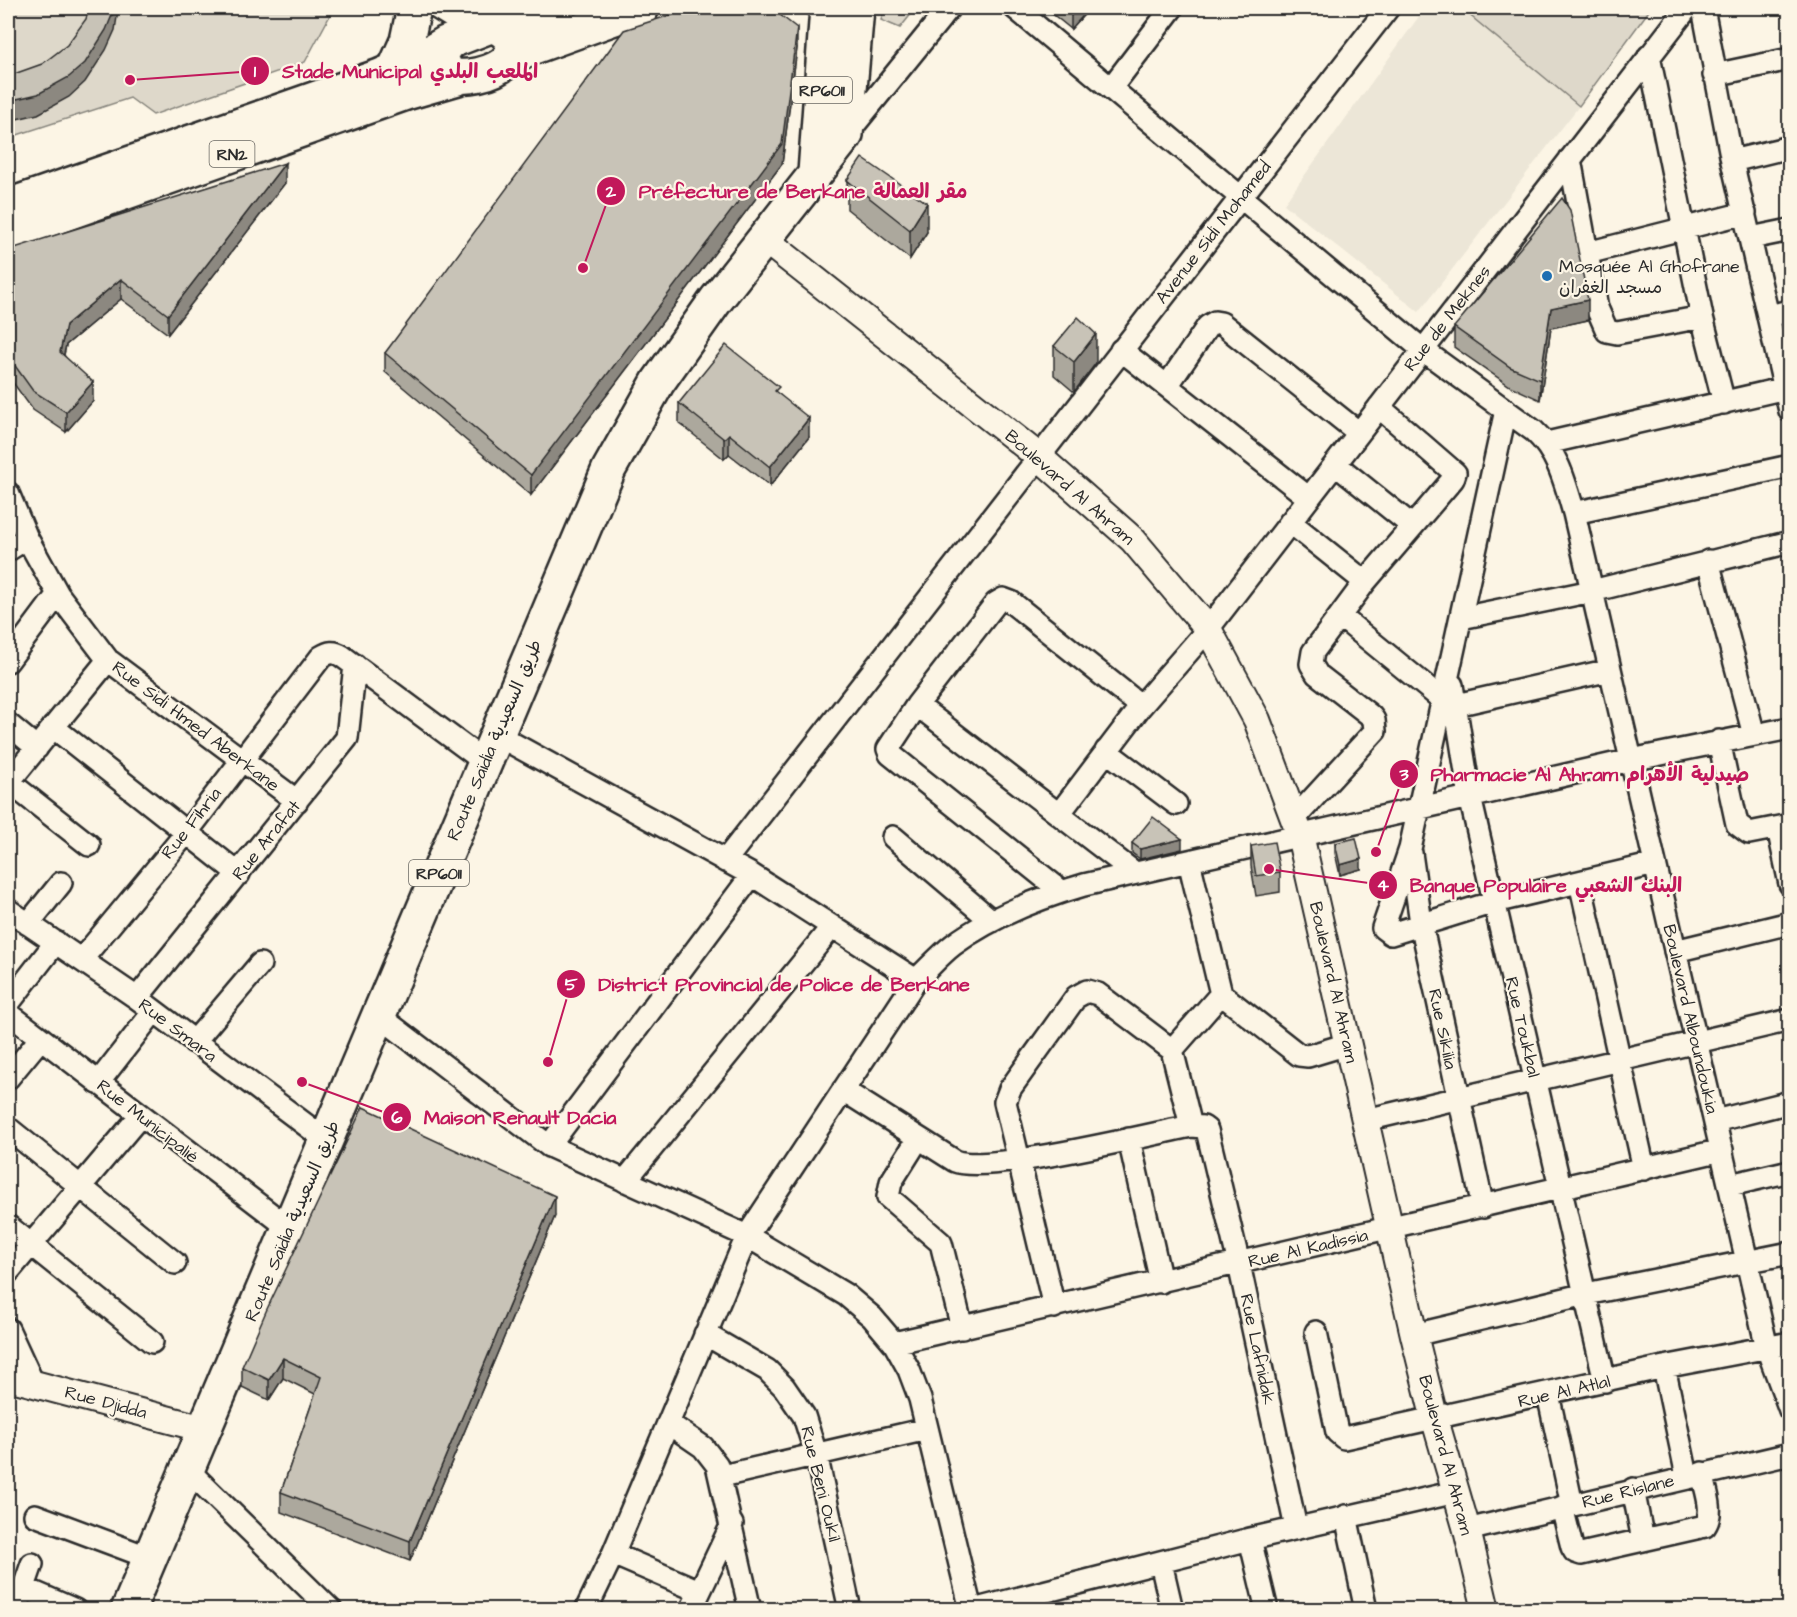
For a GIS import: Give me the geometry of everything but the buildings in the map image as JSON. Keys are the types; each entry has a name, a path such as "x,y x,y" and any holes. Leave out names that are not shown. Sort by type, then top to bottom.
{"highway":[{"path":"394,70 407,41 414,8"},
{"name":"RN2","path":"8,206 394,70 470,33 559,8"},
{"name":"RN2","path":"8,234 406,93 496,68 531,48 642,8"},
{"name":"RP6011","path":"815,173 827,8"},
{"name":"RP6011","path":"846,135 858,8"},
{"path":"458,78 447,72 440,55 470,33 503,30 512,40 508,60"},
{"name":"Route Saïdia طريق السعيدية","path":"128,1610 596,499 624,439 658,382 716,300 846,135"}],"street":[{"path":"437,8 470,33"},
{"path":"846,135 949,8"},
{"path":"1015,8 1423,350 1506,410 1547,443 1787,388"},
{"path":"1111,88 1172,8"},
{"name":"Avenue Sidi Mohamed","path":"725,861 1388,8"},
{"name":"Rue de Meknes","path":"1059,814 1141,706 1208,628 1687,8"},
{"path":"1703,8 1732,161 1787,388 1790,411"},
{"path":"1649,56 1702,317 1724,403"},
{"path":"1714,75 1790,59"},
{"path":"1732,161 1790,147"},
{"path":"1570,159 1597,308 1607,331 1617,333 1702,317"},
{"path":"1587,253 1745,213"},
{"path":"1750,238 1790,230"},
{"name":"Boulevard Al Ahram","path":"764,239 1038,456 1133,540 1208,628 1257,720 1298,827 1414,1335 1435,1420 1467,1530 1485,1610"},
{"path":"1768,316 1790,311"},
{"path":"1167,386 1208,326 1215,322 1221,323 1359,433"},
{"path":"1121,350 1309,498"},
{"path":"1298,827 1375,731 1374,720 1371,716 1317,674 1311,664 1313,652 1365,582 1453,478 1455,472 1379,406"},
{"path":"1506,410 1450,671 1450,703 1417,811 1410,849 1383,928 1391,933 1494,902 1655,864"},
{"name":"Boulevard Alboundoukia","path":"1547,443 1564,477 1574,513 1767,1348 1790,1410"},
{"path":"1335,464 1411,525"},
{"path":"1574,513 1790,466"},
{"name":"Rue Sidi Hmed Aberkane","path":"8,493 27,538 58,594 108,660 297,801"},
{"path":"1290,522 1365,582"},
{"path":"8,550 27,538"},
{"path":"1461,618 1592,591 1708,561 1790,543"},
{"path":"1708,561 1754,735"},
{"path":"8,661 58,594"},
{"path":"1061,891 890,754 890,745 996,603 1003,599 1011,602 1141,706"},
{"path":"1340,616 1450,703 1610,670"},
{"name":"Rue Fihria","path":"82,959 187,832 240,759 321,657 335,652 355,665"},
{"path":"89,845 8,783 108,660"},
{"path":"355,665 491,748 752,875 831,928 916,980"},
{"name":"Rue Arafat","path":"136,998 239,874 347,738 355,665"},
{"name":"Rue Toukbal","path":"1450,703 1605,1381"},
{"path":"918,705 1135,873"},
{"path":"8,724 37,748"},
{"path":"53,727 239,874"},
{"path":"586,1610 613,1554 747,1236 916,980 953,946 992,921 1061,891 1189,861 1298,827 1417,811 1631,760 1790,728"},
{"path":"1719,741 1737,824 1743,831 1760,832 1784,826 1790,884"},
{"path":"1106,751 1176,804"},
{"path":"893,837 992,921"},
{"name":"Rue Sikilia","path":"1410,849 1421,923 1483,1207"},
{"path":"1189,861 1221,994 1299,1055 1308,1056 1348,1044"},
{"path":"549,1146 752,875"},
{"path":"1580,882 1644,1168"},
{"path":"28,924 61,883"},
{"name":"Rue Smara","path":"8,910 82,959 154,1011 326,1140"},
{"path":"1675,951 1790,923"},
{"path":"625,1181 831,928"},
{"path":"8,1004 56,942"},
{"path":"194,1042 260,964"},
{"path":"1054,1307 1006,1108 1007,1095 1081,993 1087,991 1098,994 1172,1050 1221,994"},
{"path":"98,1083 154,1011"},
{"name":"Rue Municipalié","path":"8,1013 289,1228"},
{"path":"378,1015 549,1146 747,1236 846,1295 872,1317 894,1343 909,1370 920,1398 972,1610 1025,1603 1250,1539 1456,1492"},
{"path":"1366,1120 1790,1020"},
{"path":"8,1078 41,1038"},
{"name":"Rue Lafnidak","path":"1172,1050 1200,1130 1239,1264 1296,1528"},
{"path":"843,1090 963,1164 1018,1160 1129,1139 1200,1130"},
{"path":"1715,1121 1790,1102"},
{"path":"8,1272 140,1116"},
{"path":"8,1128 175,1263"},
{"path":"918,1138 891,1182 888,1197 942,1243 962,1328"},
{"path":"1129,1139 1161,1282"},
{"name":"Rue Al Kadissia","path":"894,1343 1722,1150"},
{"path":"1730,1185 1790,1171"},
{"path":"8,1226 152,1342"},
{"path":"1414,1335 1586,1294 1790,1253"},
{"path":"8,1329 20,1379"},
{"name":"Rue Al Atlal","path":"1316,1332 1339,1434 1344,1438 1435,1420 1664,1367 1790,1343"},
{"name":"Rue Beni Oukil","path":"705,1334 766,1370 784,1387 804,1416 816,1454 850,1610"},
{"path":"1548,1394 1575,1552 1581,1554 1705,1526 1710,1512 1694,1474 1664,1367"},
{"name":"Rue Djidda","path":"20,1379 204,1429"},
{"path":"668,1424 711,1454 722,1476 750,1610"},
{"path":"722,1476 927,1429"},
{"name":"Rue Rislane","path":"1467,1530 1694,1474 1790,1454"},
{"path":"187,1469 331,1610"},
{"path":"1633,1489 1643,1540"},
{"path":"35,1515 150,1558"},
{"path":"1346,1516 1366,1610"},
{"path":"613,1554 695,1600 732,1524"},
{"path":"1250,1539 1267,1610"},
{"path":"1161,1563 1172,1610"},
{"path":"16,1610 32,1564"},
{"path":"24,1588 75,1610"}],"shaded area":[{"path":"8,8 334,8 305,62 153,115 130,98 8,138"},
{"path":"885,8 916,8 900,28 881,20"},
{"path":"1425,8 1461,8 1579,106 1419,312 1284,204"},
{"path":"1461,8 1651,8 1579,106"}],"place":[{"name":"Stade Municipal الملعب البلدي","path":"130,80"},
{"name":"Préfecture de Berkane مقر العمالة","path":"583,268"},
{"name":"Mosquée Al Ghofrane مسجد الغفران","path":"1547,276"},
{"name":"Pharmacie Al Ahram صيدلية الأهرام","path":"1376,852"},
{"name":"Banque Populaire البنك الشعبي","path":"1269,869"},
{"name":"District Provincial de Police de Berkane","path":"548,1062"},
{"name":"Maison Renault Dacia","path":"302,1082"}]}
